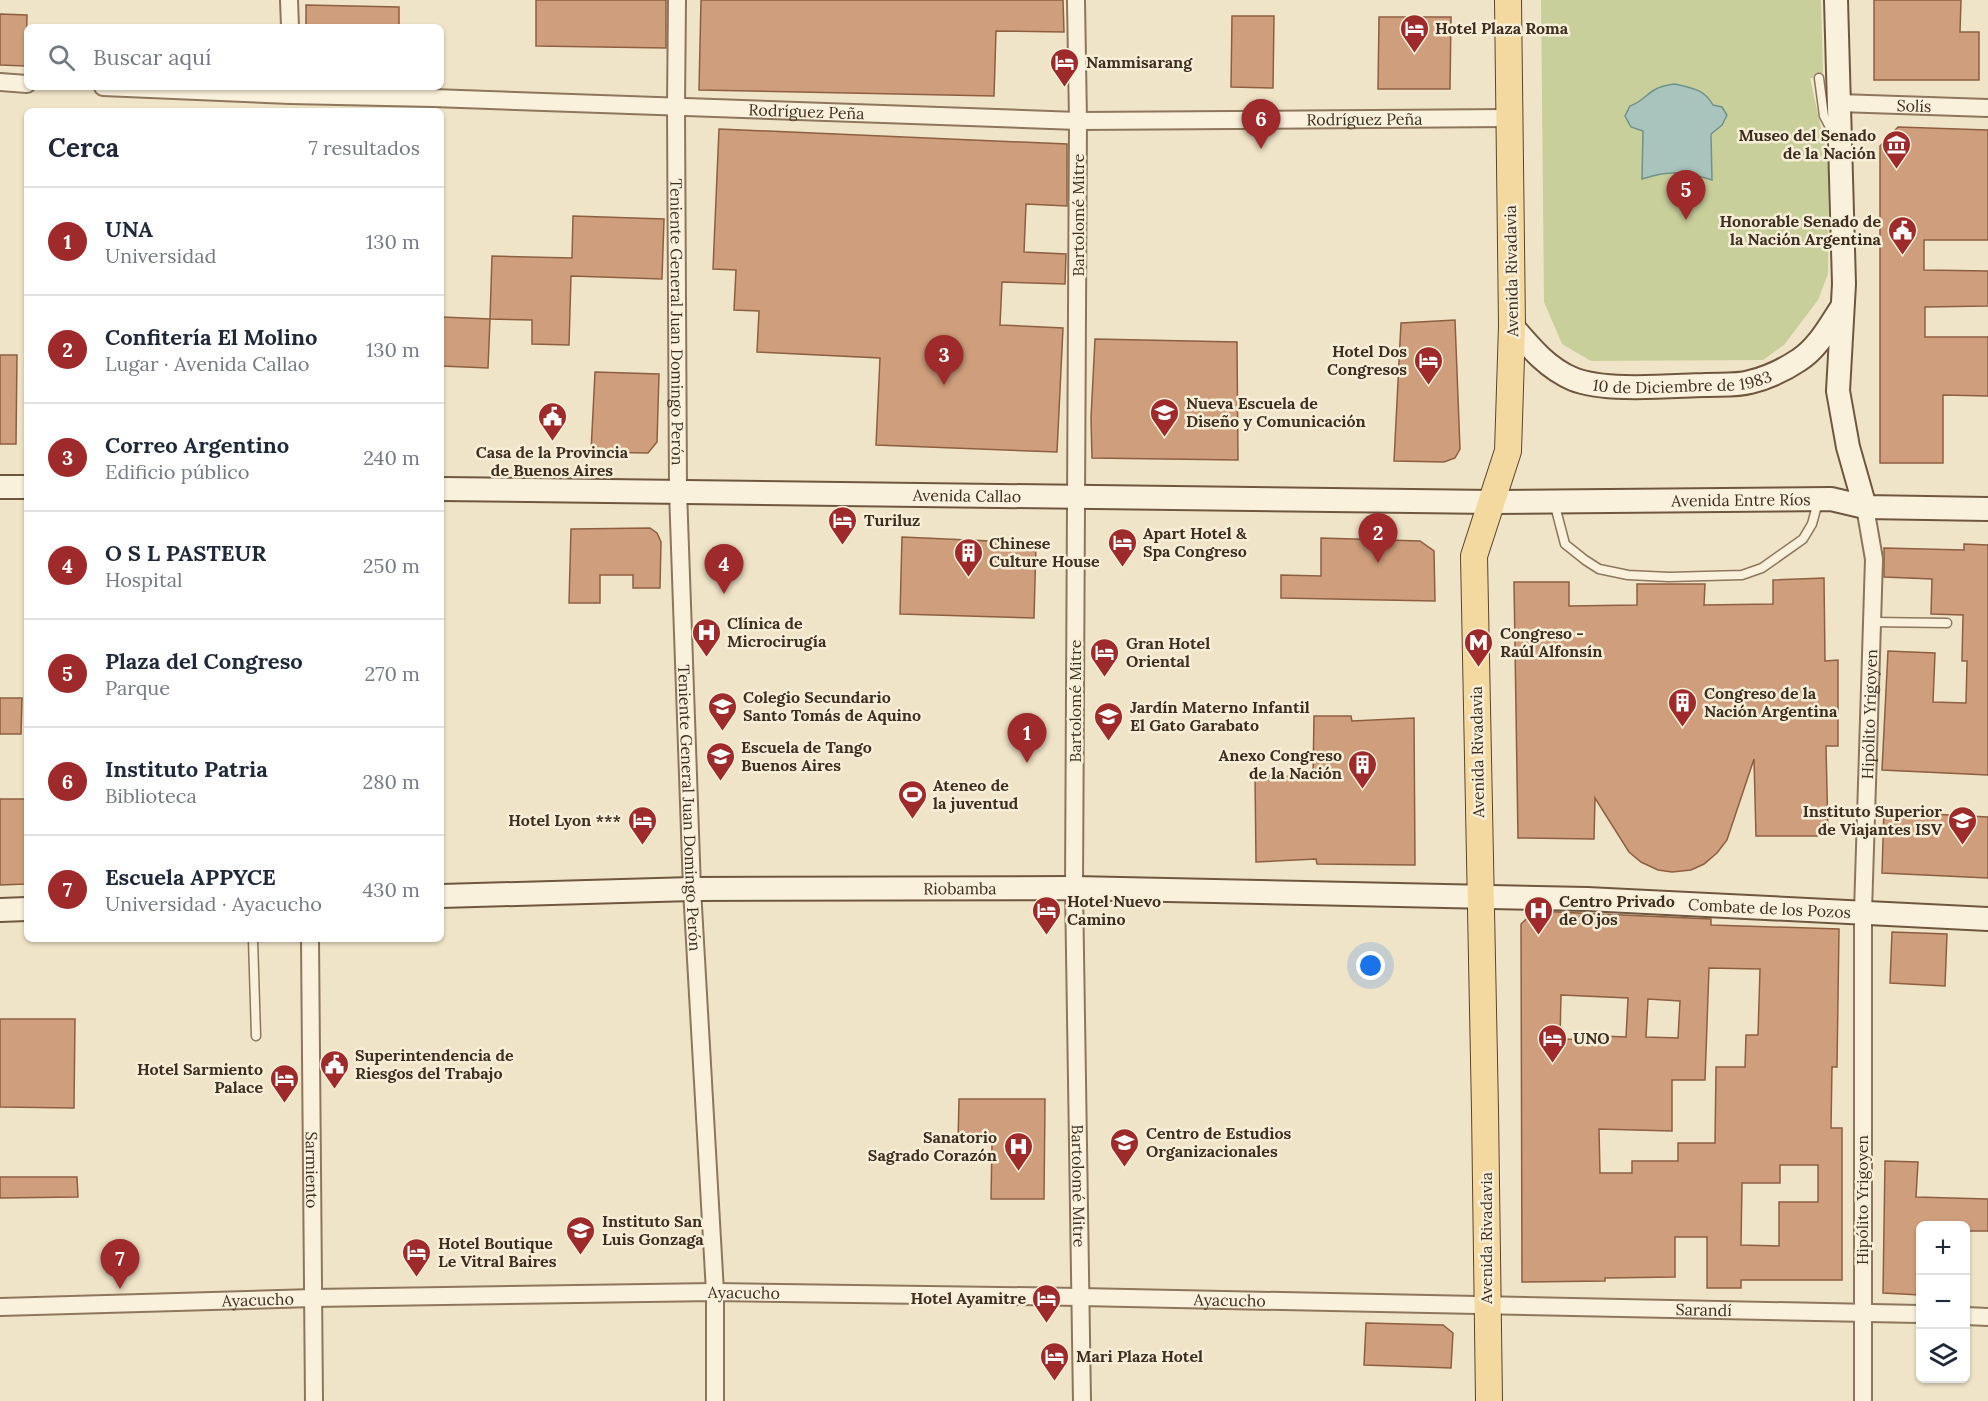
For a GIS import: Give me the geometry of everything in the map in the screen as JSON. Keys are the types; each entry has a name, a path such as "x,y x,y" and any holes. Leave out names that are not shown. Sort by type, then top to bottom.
{"main road":[{"name":"Avenida Rivadavia","path":"1489,1401 1474,556 1508,451 1512,326 1508,0"}],"street":[{"path":"289,0 290,24"},
{"name":"Teniente General Juan Domingo Perón","path":"677,0 678,491 692,889 715,1292 716,1401"},
{"name":"Bartolomé Mitre","path":"1076,0 1078,121 1074,888 1082,1401"},
{"name":"Hipólito Yrigoyen","path":"1836,0 1842,149 1844,305 1838,391 1848,447 1865,507 1874,559 1863,912 1863,1401"},
{"path":"0,82 24,84"},
{"name":"Rodríguez Peña","path":"154,90 290,98 676,107 1078,121 1509,118"},
{"name":"Solís","path":"1839,103 1988,108"},
{"name":"10 de Diciembre de 1983","path":"1512,326 1539,357 1553,368 1584,383 1597,386 1658,387 1748,383 1773,374 1801,359 1823,336 1844,305"},
{"path":"0,486 24,487"},
{"name":"Avenida Callao","path":"444,489 1493,502"},
{"name":"Avenida Entre Ríos","path":"1493,502 1831,499 1865,507 1988,509"},
{"name":"Riobamba","path":"444,896 692,889 1074,888 1480,896"},
{"name":"Combate de los Pozos","path":"1480,896 1587,899 1988,919"},
{"path":"0,910 24,909"},
{"name":"Sarmiento","path":"310,942 314,1401"},
{"name":"Ayacucho","path":"0,1307 313,1298 715,1292 1486,1306"},
{"name":"Sarandí","path":"1486,1306 1916,1314"},
{"path":"1970,1316 1988,1317"}],"lane":[{"path":"1819,78 1824,116 1842,149"},
{"path":"1554,502 1565,544 1599,569 1628,575 1706,577 1742,575 1762,568 1803,539 1812,524 1818,500"},
{"path":"1872,621 1947,623"},
{"path":"253,942 256,1036"}],"green space":[{"path":"1541,0 1821,0 1823,71 1822,78 1810,78 1829,165 1828,274 1818,300 1784,345 1763,360 1591,361 1562,344 1544,302"}],"water":[{"path":"1675,84 1702,92 1713,105 1722,107 1727,115 1722,125 1711,134 1712,180 1677,173 1642,179 1643,131 1631,127 1625,116 1630,106 1652,91"}],"building":[{"path":"536,0 666,0 666,48 536,46"},
{"path":"701,0 1063,0 1064,32 996,31 994,96 699,90"},
{"path":"1874,0 1961,0 1960,32 1979,32 1979,80 1874,80"},
{"path":"306,5 399,7 399,24 306,24"},
{"path":"0,14 27,15 27,24 24,24 24,66 0,65"},
{"path":"1232,16 1274,16 1273,88 1231,87"},
{"name":"Hotel Plaza Roma","path":"1379,17 1451,17 1450,89 1378,89"},
{"name":"Honorable Senado de la Nación Argentina","path":"1898,127 1988,130 1988,240 1924,240 1924,270 1988,271 1988,306 1925,307 1925,337 1988,337 1988,396 1943,395 1943,463 1880,463 1880,146"},
{"path":"719,129 1067,144 1067,206 1026,204 1024,252 1066,254 1065,284 1002,282 1000,325 1063,328 1057,452 876,445 880,358 757,352 759,311 734,310 736,270 713,269"},
{"path":"573,216 664,219 662,279 571,276 569,345 532,344 532,320 490,319 492,256 572,258"},
{"path":"444,317 490,319 488,368 444,366"},
{"name":"Hotel Dos Congresos","path":"1455,320 1460,449 1455,458 1444,462 1394,461 1401,323"},
{"path":"1095,339 1237,342 1238,460 1092,458 1091,418"},
{"path":"0,355 17,355 16,444 0,444"},
{"path":"595,372 659,374 657,442 648,453 591,452"},
{"path":"650,528 657,533 661,542 660,588 633,588 633,575 600,575 600,603 569,603 571,529"},
{"name":"Chinese Culture House","path":"902,537 1036,543 1034,618 900,614"},
{"path":"1321,538 1420,541 1434,551 1435,601 1281,598 1281,575 1321,576"},
{"path":"1964,544 1988,545 1988,775 1882,770 1888,651 1935,653 1933,702 1966,703 1967,661 1962,661 1963,615 1931,614 1932,579 1884,577 1884,548 1964,550"},
{"name":"Congreso de la Nación Argentina","path":"1824,578 1825,661 1838,660 1838,746 1826,746 1828,836 1756,836 1754,759 1727,840 1704,864 1691,870 1672,872 1658,870 1641,862 1629,852 1595,798 1594,839 1518,838 1514,582 1569,582 1569,606 1637,605 1637,584 1705,584 1704,605 1773,604 1773,580"},
{"path":"0,698 22,698 21,734 0,734"},
{"name":"Anexo Congreso de la Nación","path":"1314,716 1351,716 1352,721 1414,718 1415,865 1317,864 1316,859 1256,862 1255,776 1313,777"},
{"path":"0,799 24,799 24,884 0,885"},
{"path":"1884,808 1931,810 1931,814 1988,817 1988,878 1882,873"},
{"path":"1535,911 1711,919 1711,925 1839,929 1837,1067 1832,1067 1831,1128 1842,1128 1842,1280 1741,1280 1741,1288 1707,1288 1707,1237 1675,1237 1675,1277 1522,1282 1521,924","holes":["1709,968 1760,969 1758,1035 1746,1035 1745,1067 1716,1067 1715,1143 1678,1143 1678,1161 1632,1161 1632,1173 1600,1173 1599,1129 1672,1131 1672,1080 1705,1080","1561,995 1628,998 1626,1037 1602,1036 1602,1040 1560,1039","1648,999 1680,1001 1678,1038 1646,1037","1780,1165 1818,1165 1818,1202 1779,1202 1779,1246 1741,1245 1742,1183 1780,1183"]},
{"path":"1892,932 1947,934 1945,986 1890,983"},
{"path":"0,1019 75,1019 74,1108 0,1107"},
{"name":"Sanatorio Sagrado Corazón","path":"959,1099 1045,1099 1044,1199 991,1199 992,1143 958,1142"},
{"path":"1885,1161 1918,1162 1916,1197 1988,1199 1988,1231 1970,1231 1970,1221 1916,1221 1916,1295 1883,1293"},
{"path":"0,1177 77,1177 78,1197 0,1198"},
{"path":"1366,1323 1443,1325 1453,1333 1451,1368 1364,1365"}],"place":[{"name":"Hotel Plaza Roma","path":"1414,54"},
{"name":"Nammisarang","path":"1065,88"},
{"name":"Instituto Patria","path":"1261,149"},
{"name":"Museo del Senado de la Nación","path":"1897,170"},
{"name":"Plaza del Congreso","path":"1686,220"},
{"name":"Honorable Senado de la Nación Argentina","path":"1902,256"},
{"name":"Correo Argentino","path":"944,385"},
{"name":"Hotel Dos Congresos","path":"1428,386"},
{"name":"Nueva Escuela de Diseño y Comunicación","path":"1165,438"},
{"name":"Casa de la Provincia de Buenos Aires","path":"552,442"},
{"name":"Turiluz","path":"843,546"},
{"name":"Confitería El Molino","path":"1378,563"},
{"name":"Apart Hotel & Spa Congreso","path":"1122,568"},
{"name":"Chinese Culture House","path":"968,578"},
{"name":"O S L PASTEUR","path":"724,594"},
{"name":"Clínica de Microcirugía","path":"706,658"},
{"name":"Congreso - Raúl Alfonsín","path":"1479,668"},
{"name":"Gran Hotel Oriental","path":"1105,678"},
{"name":"Congreso de la Nación Argentina","path":"1683,728"},
{"name":"Colegio Secundario Santo Tomás de Aquino","path":"722,732"},
{"name":"Jardín Materno Infantil El Gato Garabato","path":"1109,742"},
{"name":"UNA","path":"1027,763"},
{"name":"Escuela de Tango Buenos Aires","path":"720,782"},
{"name":"Anexo Congreso de la Nación","path":"1363,790"},
{"name":"Ateneo de la juventud","path":"912,820"},
{"name":"Hotel Lyon ***","path":"642,846"},
{"name":"Instituto Superior de Viajantes ISV","path":"1963,846"},
{"name":"Hotel Nuevo Camino","path":"1046,936"},
{"name":"Centro Privado de Ojos","path":"1538,936"},
{"name":"UNO","path":"1552,1064"},
{"name":"Superintendencia de Riesgos del Trabajo","path":"334,1090"},
{"name":"Hotel Sarmiento Palace","path":"284,1104"},
{"name":"Centro de Estudios Organizacionales","path":"1125,1168"},
{"name":"Sanatorio Sagrado Corazón","path":"1018,1172"},
{"name":"Instituto San Luis Gonzaga","path":"581,1256"},
{"name":"Hotel Boutique Le Vitral Baires","path":"417,1278"},
{"name":"Escuela APPYCE","path":"120,1289"},
{"name":"Hotel Ayamitre","path":"1047,1324"},
{"name":"Mari Plaza Hotel","path":"1055,1382"}]}
